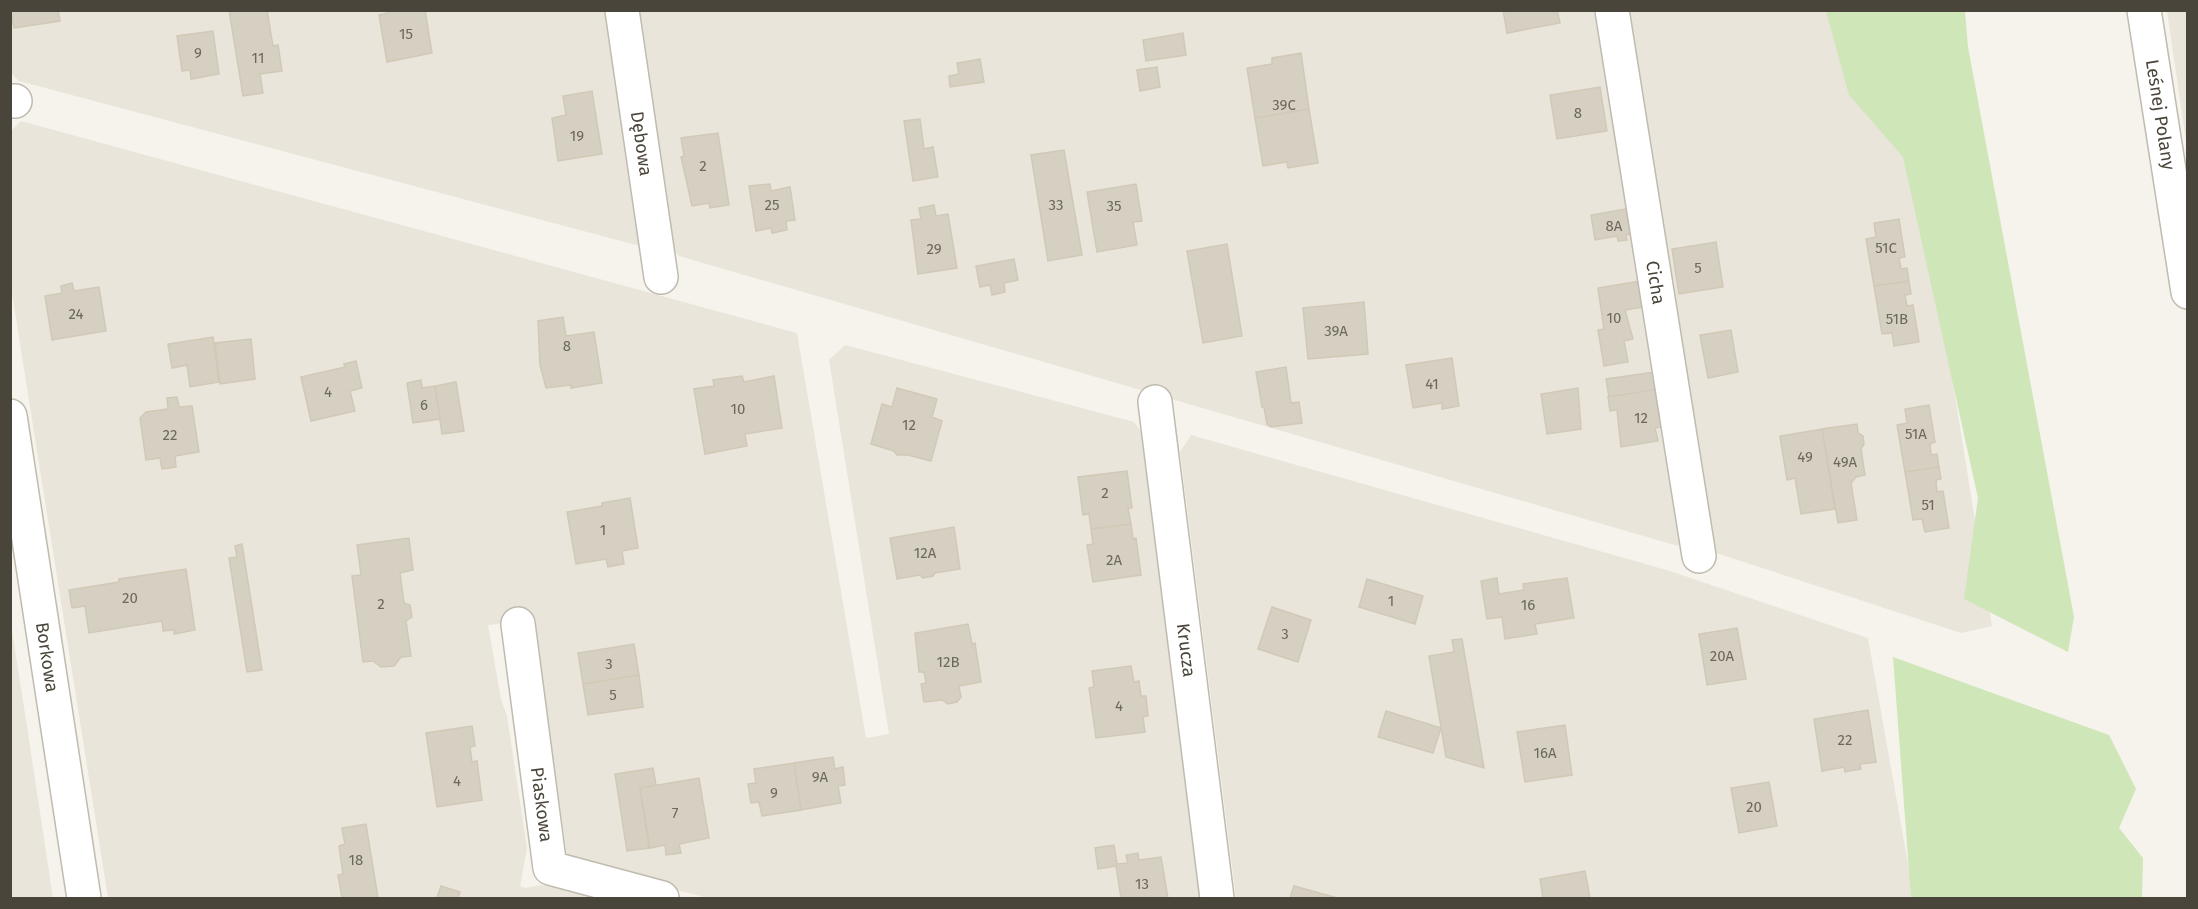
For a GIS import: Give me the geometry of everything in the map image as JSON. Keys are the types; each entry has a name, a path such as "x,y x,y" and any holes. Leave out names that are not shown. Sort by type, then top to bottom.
{"street":[{"name":"Dębowa","path":"622,10 661,277"},
{"name":"Cicha","path":"1612,10 1699,556"},
{"name":"Leśnej Polany","path":"2144,10 2187,292"},
{"name":"Krucza","path":"1155,402 1217,898"},
{"name":"Borkowa","path":"10,416 19,520 84,898"},
{"name":"Piaskowa","path":"518,624 550,868 662,898"}],"shaded area":[{"path":"10,11 608,11 640,246 19,81 11,73"},
{"path":"633,11 1603,11 1685,536 1678,546 679,256 669,243"},
{"path":"1623,11 1893,11 1992,626 1961,633 1710,551"},
{"path":"2167,11 2187,11 2187,148"},
{"path":"21,121 797,333 866,738 889,734 829,360 845,345 1134,422 1143,434 1202,898 708,898 568,862 533,620 488,625 501,699 507,716 527,848 520,886 525,888 541,885 602,898 108,898 11,287 10,132"},
{"path":"1191,435 1670,571 1868,638 1914,898 1236,898 1180,452"},
{"path":"10,618 28,733 53,898 11,898"}],"green space":[{"path":"1826,11 1965,11 1968,47 2074,617 2068,652 1964,599 1978,498 1903,157 1849,95"},
{"path":"1893,657 2109,735 2136,789 2119,828 2143,858 2142,898 1911,898"}],"building":[{"path":"10,10 58,10 60,21 14,28"},
{"path":"229,10 267,10 273,46 278,45 282,71 260,74 263,93 243,96"},
{"path":"388,10 425,10 432,53 387,62 379,15 388,13"},
{"path":"1503,10 1557,10 1560,23 1507,33"},
{"path":"213,31 219,74 191,79 190,70 182,71 177,36"},
{"path":"1183,33 1186,55 1146,61 1143,40"},
{"path":"1301,53 1309,109 1255,118 1247,68 1272,64 1272,58"},
{"path":"980,59 984,82 950,87 949,76 959,74 957,63"},
{"path":"1157,67 1160,87 1140,91 1137,70"},
{"path":"1600,87 1607,131 1557,139 1550,95"},
{"path":"592,91 602,154 558,161 552,118 566,115 563,96"},
{"path":"1309,109 1318,163 1288,168 1287,162 1263,166 1255,118"},
{"path":"920,119 924,149 933,147 938,177 913,181 904,121"},
{"path":"718,133 729,205 710,208 709,203 692,206 681,157 684,156 681,138"},
{"path":"1064,150 1082,255 1048,261 1031,155"},
{"path":"770,184 771,191 790,187 795,220 786,221 787,230 772,233 771,228 756,231 749,186"},
{"path":"1136,184 1142,221 1133,222 1137,245 1097,252 1087,192"},
{"path":"934,205 936,216 948,214 957,268 918,274 911,220 921,219 919,208"},
{"path":"1631,208 1636,233 1626,235 1627,240 1618,241 1617,236 1595,240 1591,215"},
{"path":"1899,219 1905,257 1899,258 1901,269 1907,268 1909,281 1874,286 1866,239 1876,237 1874,223"},
{"path":"1716,242 1723,287 1679,294 1672,249"},
{"path":"1227,244 1242,336 1203,343 1187,251"},
{"path":"1014,259 1018,280 1004,283 1005,292 992,295 990,285 980,287 976,266"},
{"path":"1640,281 1644,307 1625,310 1633,339 1624,341 1628,362 1604,366 1598,330 1604,329 1598,288"},
{"path":"1909,281 1911,294 1905,295 1907,306 1913,305 1919,342 1894,346 1892,333 1882,334 1874,286"},
{"path":"72,283 74,291 99,287 106,331 52,340 45,296 62,293 61,286"},
{"path":"1364,302 1368,354 1308,359 1303,308"},
{"path":"563,317 566,336 594,332 602,383 571,388 571,385 546,388 540,365 538,321"},
{"path":"1731,330 1738,372 1708,378 1700,335"},
{"path":"213,337 219,382 190,387 187,365 172,368 168,344"},
{"path":"251,339 255,379 220,384 215,343"},
{"path":"1452,358 1459,406 1442,409 1442,403 1413,408 1406,365"},
{"path":"356,361 362,388 350,391 355,411 311,421 301,377 345,367 344,364"},
{"path":"1286,367 1291,403 1299,402 1302,423 1271,427 1267,424 1264,407 1262,407 1256,372"},
{"path":"1662,371 1665,388 1609,397 1606,379"},
{"path":"742,376 744,382 774,376 782,428 745,434 747,446 705,454 694,389 714,386 713,380"},
{"path":"421,380 422,388 435,386 440,419 413,423 407,383"},
{"path":"456,382 464,431 442,434 435,386"},
{"path":"897,388 937,399 932,417 942,421 931,461 908,455 897,455 894,451 871,444 882,404 892,407"},
{"path":"1578,388 1581,429 1547,434 1541,394"},
{"path":"1659,389 1665,426 1655,428 1658,441 1621,447 1617,410 1610,411 1608,397"},
{"path":"177,397 179,407 192,406 199,452 175,456 176,467 162,469 160,458 146,460 140,418 146,412 168,409 167,398"},
{"path":"1929,405 1935,442 1930,444 1931,455 1937,454 1939,467 1905,472 1897,425 1907,423 1905,409"},
{"path":"1857,424 1858,433 1863,436 1864,444 1861,449 1865,475 1856,477 1851,483 1857,520 1838,523 1822,429"},
{"path":"1822,429 1835,509 1801,514 1795,478 1787,480 1780,436"},
{"path":"1939,467 1941,479 1936,480 1937,492 1943,491 1949,528 1925,532 1922,519 1913,520 1905,472"},
{"path":"1127,471 1132,508 1128,508 1131,524 1091,529 1089,514 1083,515 1078,477"},
{"path":"630,498 638,548 622,551 624,564 608,567 606,559 576,564 567,512"},
{"path":"1131,524 1133,539 1136,538 1141,575 1093,582 1087,545 1093,544 1091,529"},
{"path":"954,527 960,569 935,573 933,576 923,578 920,575 897,579 890,538"},
{"path":"409,538 413,570 400,573 404,603 410,605 412,617 406,621 411,656 401,657 394,666 381,667 373,661 363,662 352,576 361,575 357,545"},
{"path":"242,544 262,670 247,672 229,558 237,557 235,546"},
{"path":"186,569 195,630 174,634 174,630 163,631 162,621 89,633 85,606 72,608 69,590 119,582 119,579"},
{"path":"1497,578 1499,594 1524,590 1523,584 1567,578 1574,618 1535,624 1537,634 1505,639 1502,617 1487,619 1481,581"},
{"path":"1367,579 1423,596 1415,624 1359,607"},
{"path":"1272,607 1311,620 1298,662 1258,649"},
{"path":"968,624 972,644 975,643 981,682 959,686 961,697 957,702 948,704 942,700 924,702 921,684 926,683 924,672 919,672 915,633"},
{"path":"1737,628 1746,679 1707,685 1699,634"},
{"path":"1462,639 1484,768 1446,757 1429,656 1454,652 1452,640"},
{"path":"634,644 639,675 583,684 578,653"},
{"path":"1131,666 1134,682 1139,681 1141,696 1146,696 1148,716 1143,717 1145,732 1096,738 1089,688 1094,687 1092,671"},
{"path":"639,675 643,707 588,715 583,684"},
{"path":"1868,710 1876,762 1860,764 1861,769 1845,772 1844,767 1822,771 1814,719"},
{"path":"1386,711 1441,728 1433,753 1378,737"},
{"path":"1565,725 1572,775 1525,782 1517,732"},
{"path":"472,726 475,746 470,747 472,762 477,761 482,800 437,807 426,733"},
{"path":"833,757 835,769 843,767 845,785 838,786 841,803 801,810 794,763"},
{"path":"794,763 801,810 762,816 759,802 751,803 748,784 756,783 754,769"},
{"path":"653,768 656,785 640,788 649,848 627,851 615,774"},
{"path":"699,778 709,838 679,844 681,853 666,855 665,845 650,848 640,788"},
{"path":"1769,782 1777,826 1739,833 1731,788"},
{"path":"366,824 378,898 342,898 338,875 343,874 339,846 345,844 342,828"},
{"path":"1114,845 1117,864 1128,863 1126,855 1138,853 1139,860 1161,857 1168,898 1121,898 1116,866 1098,869 1095,848"},
{"path":"1585,871 1590,898 1543,898 1540,879"},
{"path":"441,886 460,892 458,898 437,898"},
{"path":"1294,886 1334,897 1337,898 1290,898"}]}
